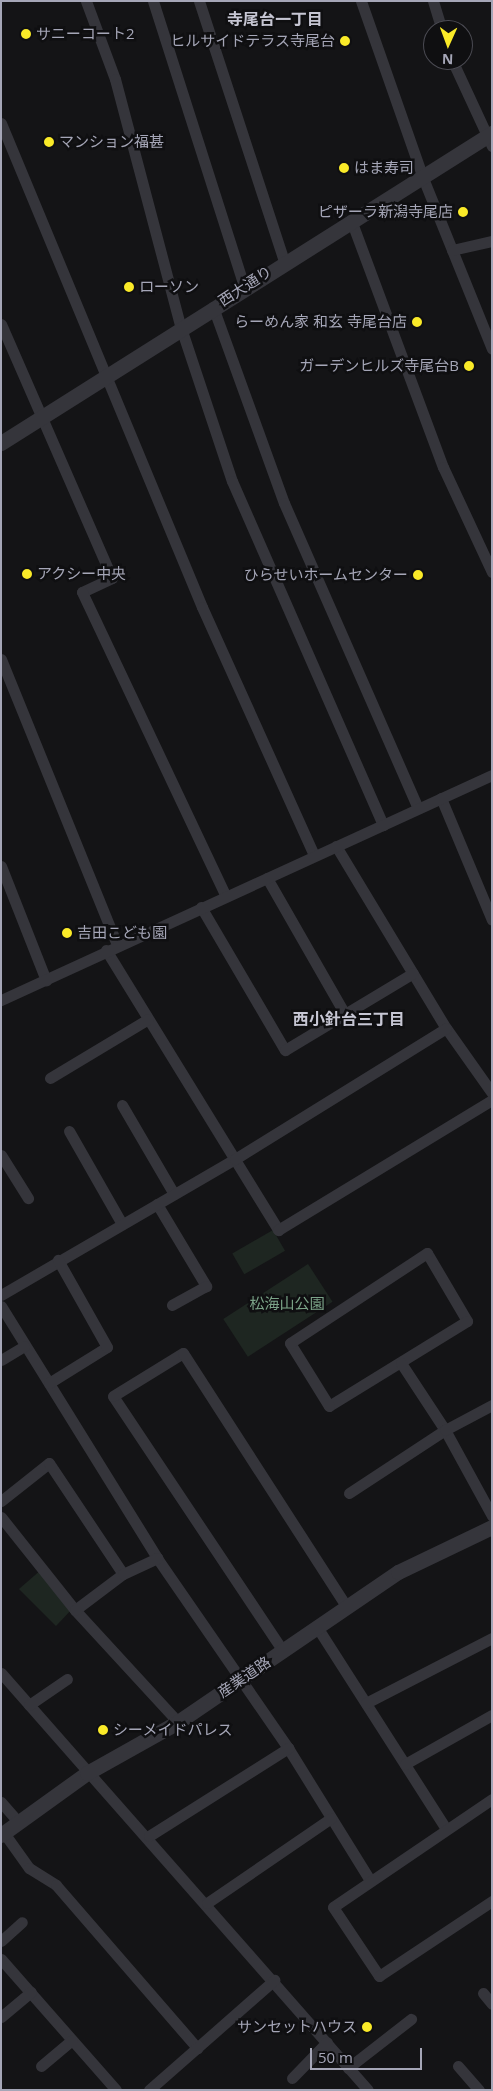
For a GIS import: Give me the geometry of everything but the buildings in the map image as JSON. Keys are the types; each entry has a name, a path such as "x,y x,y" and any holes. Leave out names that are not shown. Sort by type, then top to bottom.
{"street":[{"path":"86,1 115,79 181,328 232,481 382,825"},
{"path":"153,1 244,287"},
{"path":"198,1 284,261"},
{"path":"361,1 423,178 492,349"},
{"path":"433,1 439,20"},
{"path":"457,70 490,139"},
{"path":"1,123 104,379 314,855"},
{"name":"西大通り","path":"1,443 41,420 284,261 350,220 490,139"},
{"path":"350,220 443,467 492,572"},
{"path":"452,250 492,241"},
{"path":"213,307 284,503 418,808"},
{"path":"1,324 41,420 112,578 82,592 226,896"},
{"path":"1,659 117,944"},
{"path":"1,1000 46,980 117,944 492,775"},
{"path":"441,798 492,920"},
{"path":"336,846 446,1028 492,1093"},
{"path":"1,866 46,980"},
{"path":"267,878 345,1014"},
{"path":"201,907 285,1050 413,973"},
{"path":"106,950 278,1230 492,1100"},
{"path":"50,1078 148,1019"},
{"path":"1,1295 58,1260 235,1159 446,1028"},
{"path":"122,1105 174,1194"},
{"path":"68,1131 122,1224"},
{"path":"1,1155 28,1198"},
{"path":"157,1204 206,1286 172,1305"},
{"path":"426,1253 467,1321 401,1363 329,1406 290,1343 426,1253"},
{"path":"49,1383 107,1347 58,1260"},
{"path":"1,1306 157,1558 239,1680 288,1748 370,1880"},
{"path":"1,1360 24,1346"},
{"path":"283,1651 113,1396 183,1352 347,1607"},
{"path":"401,1363 445,1430 492,1516"},
{"path":"349,1493 445,1430 492,1405"},
{"path":"1,1501 49,1463 123,1574"},
{"path":"1,1517 75,1610 178,1722"},
{"name":"産業道路","path":"3,1834 87,1773 178,1722 398,1572 492,1527"},
{"path":"75,1610 123,1574 157,1558"},
{"path":"317,1627 446,1829"},
{"path":"366,1703 492,1638"},
{"path":"1,1673 87,1773 149,1836 368,2090"},
{"path":"29,1705 67,1679"},
{"path":"405,1764 492,1715"},
{"path":"149,1836 288,1748"},
{"path":"492,1799 370,1880 333,1907 379,1976 492,1901"},
{"path":"1,1802 19,1823"},
{"path":"207,1903 331,1818"},
{"path":"3,1834 29,1868 56,1885 197,2048"},
{"path":"1,1941 22,1922"},
{"path":"1,1959 116,2090"},
{"path":"149,2090 274,1980"},
{"path":"1,2017 31,1992"},
{"path":"483,1993 492,2004"},
{"path":"348,2068 411,2019"},
{"path":"41,2066 72,2040"},
{"path":"292,2078 327,2042"},
{"path":"458,2066 479,2090"}],"green space":[{"path":"273,1230 285,1251 244,1274 232,1254"},
{"name":"松海山公園","path":"308,1264 333,1302 248,1357 223,1319"},
{"path":"42,1569 73,1608 56,1626 19,1589"}],"place":[{"name":"サニーコート2","path":"26,34"},
{"name":"ヒルサイドテラス寺尾台","path":"345,41"},
{"name":"マンション福甚","path":"49,142"},
{"name":"はま寿司","path":"344,168"},
{"name":"ピザーラ新潟寺尾店","path":"463,212"},
{"name":"ローソン","path":"129,287"},
{"name":"らーめん家 和玄 寺尾台店","path":"417,322"},
{"name":"ガーデンヒルズ寺尾台B","path":"469,366"},
{"name":"アクシー中央","path":"27,574"},
{"name":"ひらせいホームセンター","path":"418,575"},
{"name":"吉田こども園","path":"67,933"},
{"name":"シーメイドパレス","path":"103,1730"},
{"name":"サンセットハウス","path":"367,2027"}],"district":[{"name":"寺尾台一丁目","path":"275,19"},
{"name":"西小針台三丁目","path":"349,1019"}]}
